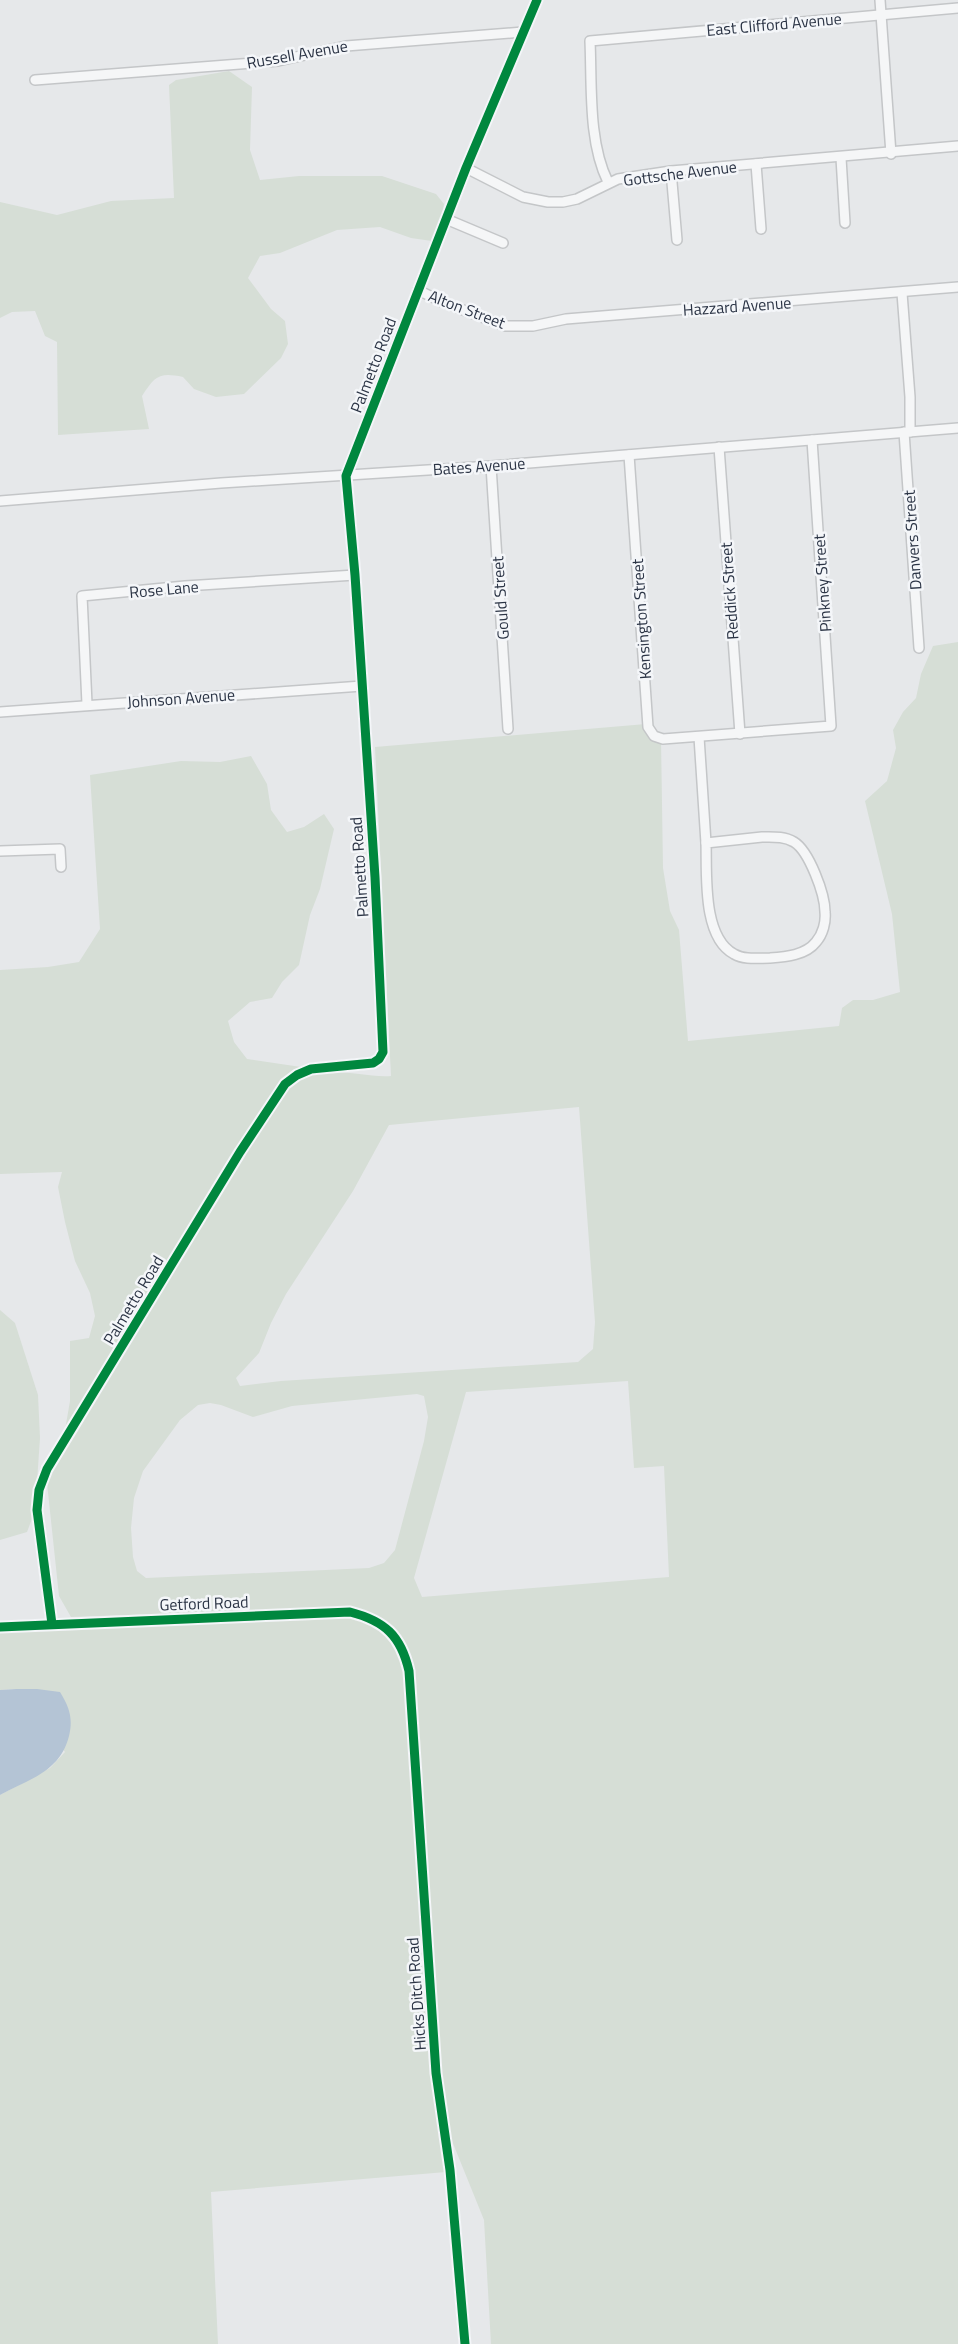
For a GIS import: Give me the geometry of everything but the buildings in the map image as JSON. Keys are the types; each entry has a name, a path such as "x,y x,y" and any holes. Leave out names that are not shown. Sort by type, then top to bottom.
{"street":[{"name":"Palmetto Road","path":"52,1624 37,1510 39,1490 47,1469 234,1162 285,1084 311,1069 373,1063 383,1053 375,877 346,476 466,168 537,0"},
{"path":"880,0 891,154 958,146"},
{"name":"East Clifford Avenue","path":"608,182 599,162 595,138 590,41 958,8"},
{"name":"Russell Avenue","path":"35,80 278,61 346,45 523,32"},
{"name":"Gottsche Avenue","path":"466,168 523,197 548,202 577,199 608,182 671,171 891,154"},
{"path":"841,158 845,223"},
{"path":"756,164 761,229"},
{"path":"671,171 677,240"},
{"path":"446,219 503,243"},
{"name":"Hazzard Avenue","path":"516,327 566,320 958,287"},
{"name":"Alton Street","path":"418,290 484,319 516,327"},
{"name":"Danvers Street","path":"902,293 909,397 907,432 919,648"},
{"name":"Bates Avenue","path":"0,501 220,483 491,466 958,428"},
{"name":"Pinkney Street","path":"812,440 831,726"},
{"name":"Reddick Street","path":"719,447 740,734"},
{"name":"Kensington Street","path":"629,455 648,727 654,736 663,739 699,737 831,726"},
{"name":"Gould Street","path":"491,466 508,729"},
{"name":"Rose Lane","path":"87,704 82,596 185,586 355,576"},
{"name":"Johnson Avenue","path":"0,712 362,686"},
{"path":"699,737 711,919 714,931 726,948 744,958 770,958 801,953 816,943 824,926 825,907 814,872 799,846 779,837 706,843"},
{"path":"0,851 60,849 61,867"},
{"name":"Getford Road","path":"0,1628 350,1612 369,1617 387,1628 399,1643"},
{"name":"Hicks Ditch Road","path":"399,1643 409,1671 436,2073 450,2170 465,2344"}],"shaded area":[{"path":"229,71 252,87 250,150 260,180 299,176 382,176 436,194 444,204 432,241 411,238 380,227 337,230 280,253 260,256 248,278 271,309 285,321 288,344 281,358 244,394 216,397 194,389 183,377 168,375 158,377 142,396 149,429 58,435 57,342 45,336 35,311 12,312 0,318 0,202 57,215 111,201 174,198 169,85 176,80"},
{"path":"958,642 958,2344 491,2344 484,2220 450,2136 441,2073 413,1671 406,1646 394,1628 376,1616 351,1607 71,1617 59,1596 47,1483 51,1472 248,1148 289,1089 298,1081 320,1073 344,1072 391,1076 375,747 646,724 661,739 663,868 670,911 679,930 688,1041 839,1026 842,1008 853,1000 873,1000 900,992 892,914 865,801 887,781 896,748 893,730 903,712 916,698 921,674 933,646","holes":["579,1107 595,1322 593,1349 578,1362 281,1381 240,1386 236,1378 259,1353 286,1294 353,1191 389,1125","628,1381 634,1468 664,1466 669,1577 422,1597 414,1578 466,1392","417,1394 424,1396 428,1417 424,1441 395,1550 384,1563 369,1568 146,1578 137,1571 133,1557 131,1528 134,1498 143,1471 180,1420 198,1405 210,1403 253,1417 292,1406"]},
{"path":"251,756 267,784 271,810 287,832 304,827 324,814 334,829 320,889 310,915 299,965 282,982 272,998 250,1002 228,1021 234,1042 247,1059 301,1067 281,1081 237,1148 65,1430 70,1401 70,1341 89,1338 95,1316 90,1293 75,1261 65,1222 58,1187 62,1172 0,1174 0,970 48,967 79,962 100,929 90,775 181,761 220,762"},
{"path":"0,1310 15,1323 38,1395 40,1438 33,1516 27,1532 0,1540"},
{"path":"350,1618 371,1625 386,1635 397,1651 404,1672 432,2074 446,2172 211,2192 218,2344 0,2344 0,1795 50,1768 65,1752 16,1689 0,1690 0,1633"}],"water":[{"path":"0,1690 60,1692 70,1714 71,1724 65,1748 51,1766 32,1779 0,1795"}],"cycle path":[{"path":"52,1624 37,1510 39,1490 47,1469 240,1152 285,1084 311,1069 373,1063 383,1052 375,877 355,575 346,476 466,168 537,0"},
{"path":"0,1627 350,1612 382,1625 396,1639 409,1671 436,2073 450,2170 465,2344"}]}
